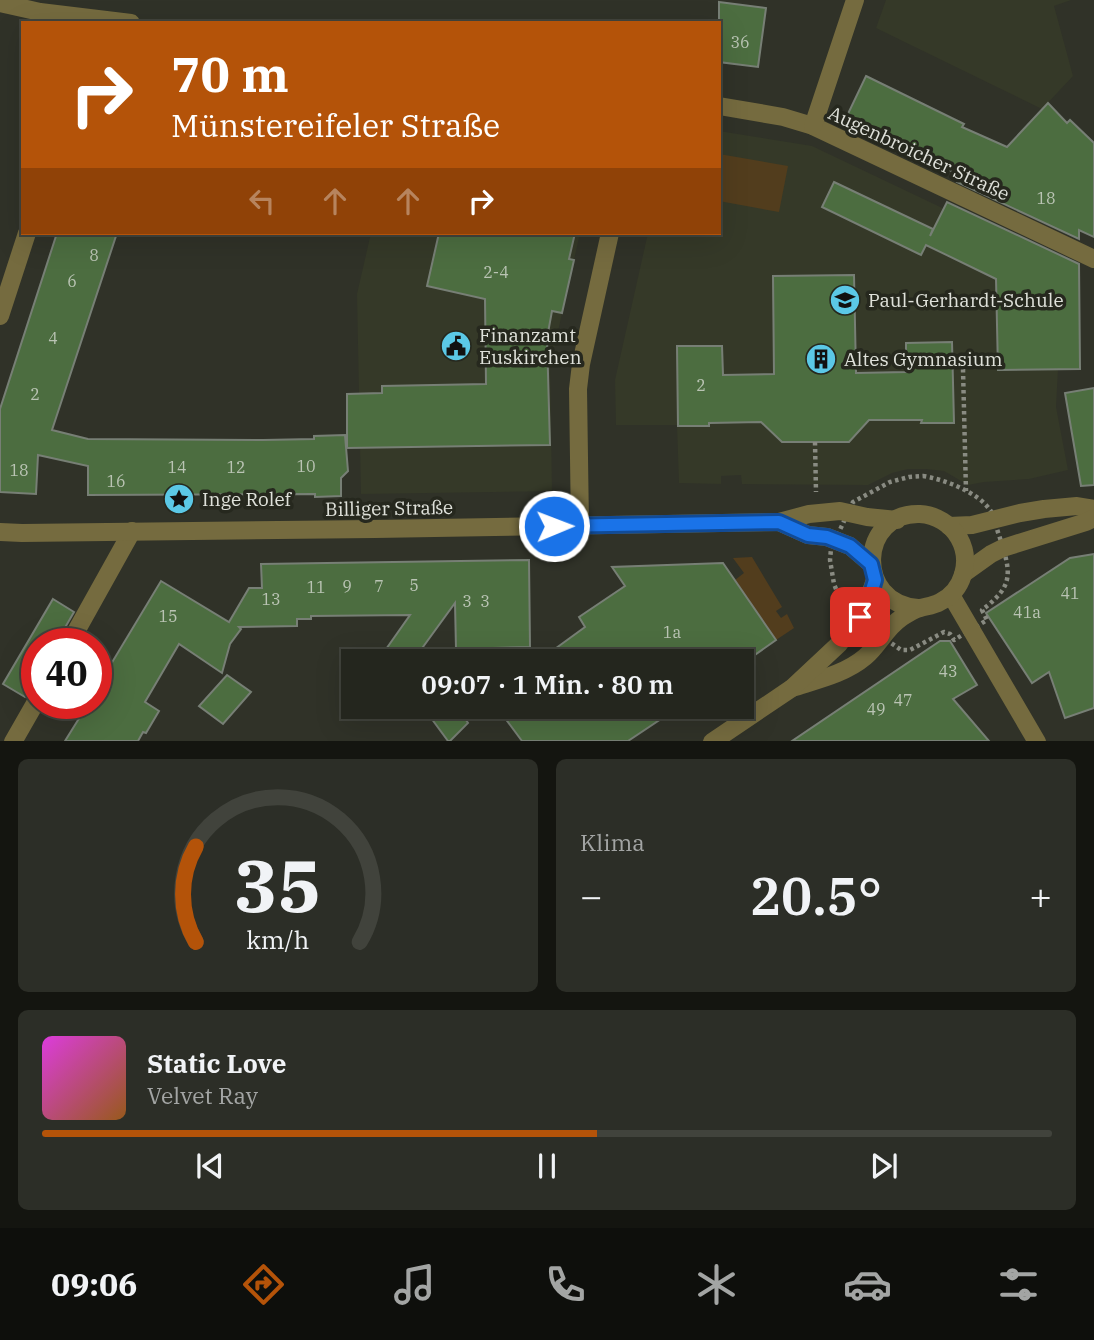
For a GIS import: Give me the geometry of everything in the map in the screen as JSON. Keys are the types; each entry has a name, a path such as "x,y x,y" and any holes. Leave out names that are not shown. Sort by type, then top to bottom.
{"street":[{"path":"813,126 855,0"},
{"path":"0,3 40,12 88,13 122,21"},
{"name":"Augenbroicher Straße","path":"721,106 783,117 813,126 1094,259"},
{"path":"0,316 26,235"},
{"path":"580,526 580,364 610,235"},
{"path":"949,526 972,525 1044,509 1077,506 1094,509"},
{"name":"Billiger Straße","path":"0,532 779,522 840,511 897,520"},
{"path":"712,741 792,688 839,644 858,620 870,597 872,550 883,530 912,514 926,515 949,526 963,546 965,564 958,585 951,595 934,605 918,608 895,602 882,591 873,572"},
{"path":"963,573 1003,548 1094,518"},
{"name":"Billiger Straße","path":"779,522 808,535 827,537 850,546 873,572"},
{"path":"78,628 132,531"},
{"path":"951,595 1037,741"},
{"path":"792,688 852,666 864,658 896,622 918,608"},
{"path":"13,741 26,719"}],"path":[{"path":"962,369 966,491"},
{"path":"815,442 816,514"},
{"path":"923,476 937,478 966,491 990,510 1008,566 1008,579 996,599 982,610 987,620 954,640 950,634 944,632 910,650 901,650 845,611 834,584 830,560 835,540 853,502 890,482 923,476"}],"shaded area":[{"path":"886,0 1071,0 1054,6 1073,76 1042,109 876,28"},
{"name":"Paul-Gerhardt-Schule","path":"721,131 812,146 1056,262 1056,407 1068,470 1029,479 968,485 944,471 926,469 908,469 892,473 868,485 742,484 741,475 721,476 721,484 679,483 677,425 616,425 615,380 648,235 721,235"},
{"path":"721,154 788,166 779,212 721,201"},
{"name":"Finanzamt Euskirchen","path":"371,235 580,235 550,367 552,491 361,494 357,294"},
{"path":"752,557 782,607 776,611 781,618 787,614 794,628 776,640 735,580 744,573 733,558"}],"building":[{"path":"719,2 766,8 758,67 721,62"},
{"path":"866,76 964,124 962,127 1007,147 1048,103 1067,123 1070,120 1094,143 1094,237 1079,230 1079,239 957,182 960,175 845,120"},
{"path":"834,182 933,229 930,236 947,202 1079,264 1080,369 998,370 996,279 926,245 921,255 822,207"},
{"path":"56,235 116,235 52,430 88,439 263,440 314,439 314,436 345,435 348,471 341,478 341,496 88,495 88,466 38,455 36,494 0,492 0,409"},
{"path":"439,235 575,235 569,259 574,260 562,313 552,311 547,338 550,445 347,448 347,394 382,393 382,386 486,384 485,299 427,286"},
{"name":"Altes Gymnasium","path":"854,275 856,373 906,372 906,343 952,342 954,423 869,420 849,442 782,442 761,422 678,426 677,346 722,346 723,375 774,374 773,276"},
{"path":"1094,388 1094,485 1081,486 1065,393"},
{"path":"1094,554 1094,708 1065,718 1049,672 1032,683 986,613 1070,558"},
{"path":"529,560 530,647 456,649 455,603 421,649 386,649 410,615 311,616 311,619 297,619 297,626 239,627 241,629 230,644 222,673 179,644 145,702 159,711 138,741 65,741 79,719 112,719 112,662 161,581 229,622 249,588 262,588 261,564"},
{"path":"723,563 776,640 754,656 754,649 555,649 585,627 579,617 625,586 612,567"},
{"path":"53,599 74,612 65,628 36,628"},
{"path":"940,641 950,641 977,685 953,699 989,741 792,741"},
{"path":"21,653 21,695 3,684"},
{"path":"227,675 251,692 223,724 199,706"},
{"path":"432,719 465,719 468,723 448,741"},
{"path":"506,719 661,719 628,741 522,741"}],"place":[{"name":"Paul-Gerhardt-Schule","path":"845,300"},
{"name":"Finanzamt Euskirchen","path":"456,346"},
{"name":"Altes Gymnasium","path":"821,359"},
{"name":"Inge Rolef","path":"179,499"}],"route":[{"path":"554,526 779,522 808,535 827,537 850,546 871,564 875,580 860,617"}]}
